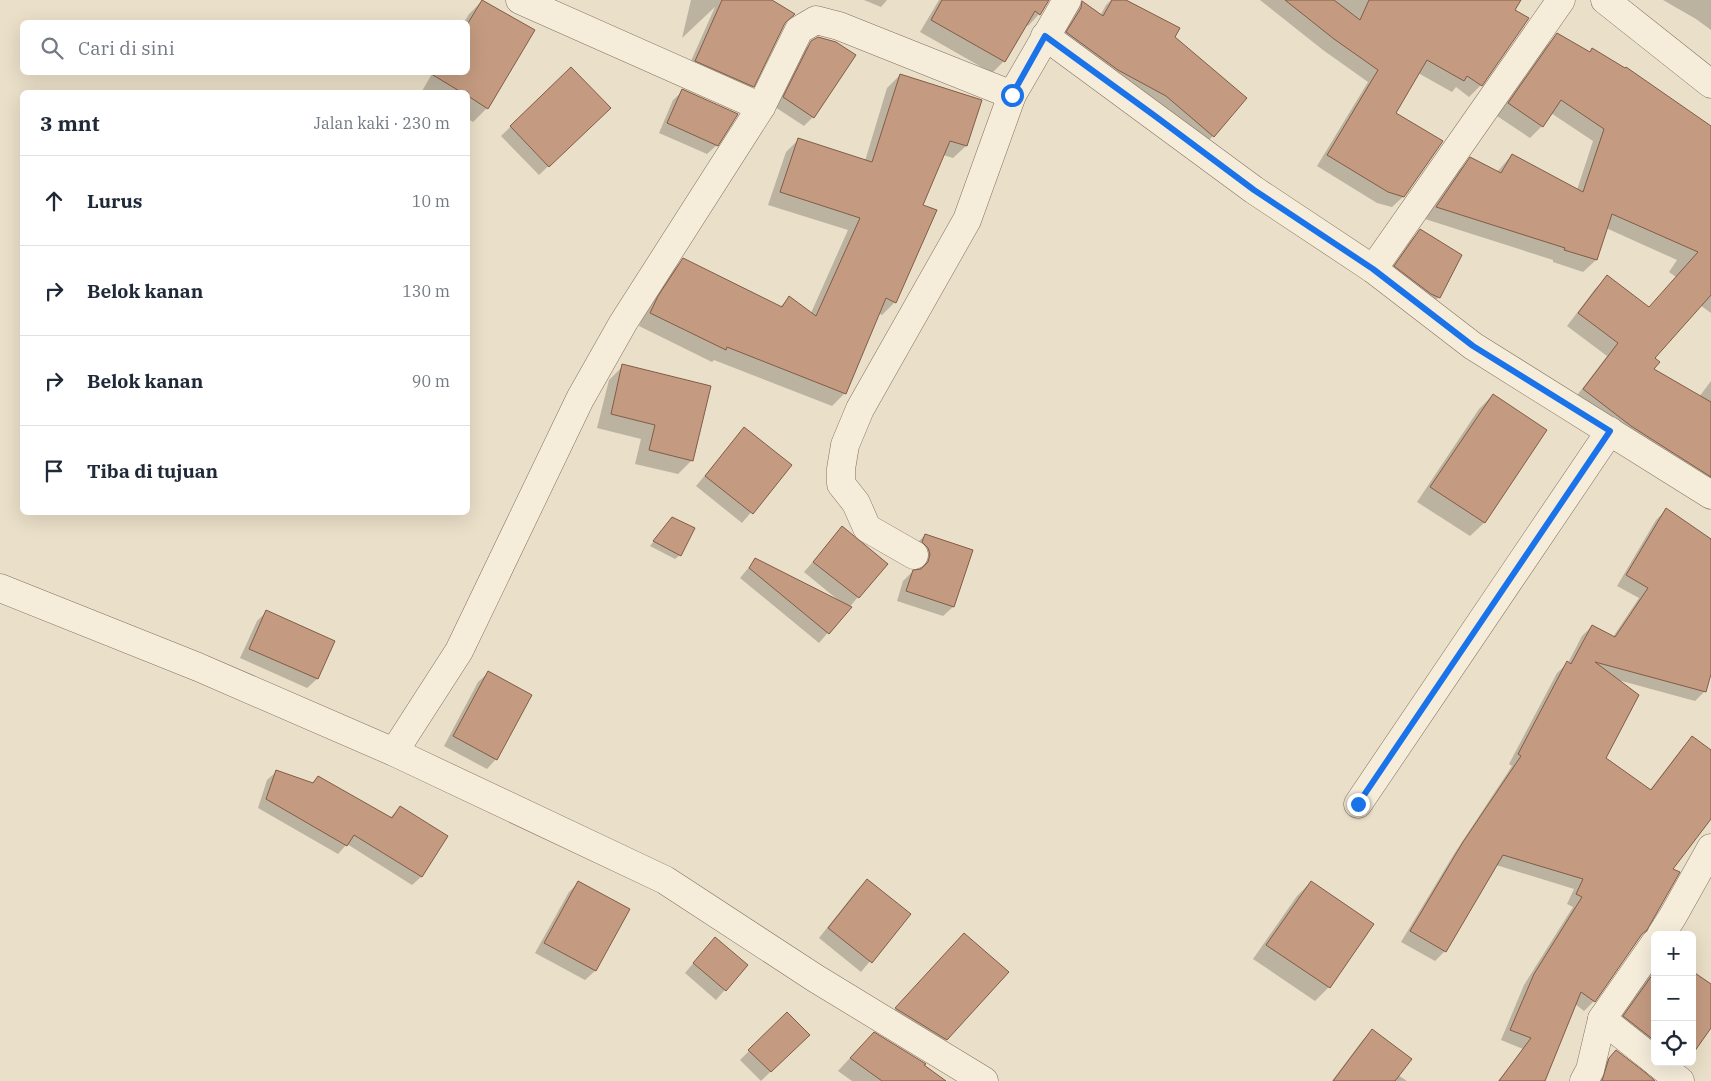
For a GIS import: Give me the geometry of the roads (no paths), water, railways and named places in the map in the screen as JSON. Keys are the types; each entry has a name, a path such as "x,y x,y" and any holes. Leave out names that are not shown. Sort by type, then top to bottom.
{"street":[{"path":"520,0 761,107"},
{"path":"914,555 867,528 856,503 841,484 841,469 845,445 860,410 967,220 1012,95 1067,0"},
{"path":"1373,269 1561,0"},
{"path":"1605,0 1711,84"},
{"path":"394,752 459,651 580,399 623,323 761,107 799,30 816,20 839,26 1012,95"},
{"path":"1045,36 1254,190 1373,269 1473,346 1711,495"},
{"path":"1358,804 1610,431"},
{"path":"0,588 198,667 394,752 665,880 815,978 984,1081"},
{"path":"1664,931 1711,848"},
{"path":"1584,1081 1590,1070 1602,1019 1651,949"},
{"path":"1602,1019 1651,1058"},
{"path":"1661,1066 1680,1081"}]}
